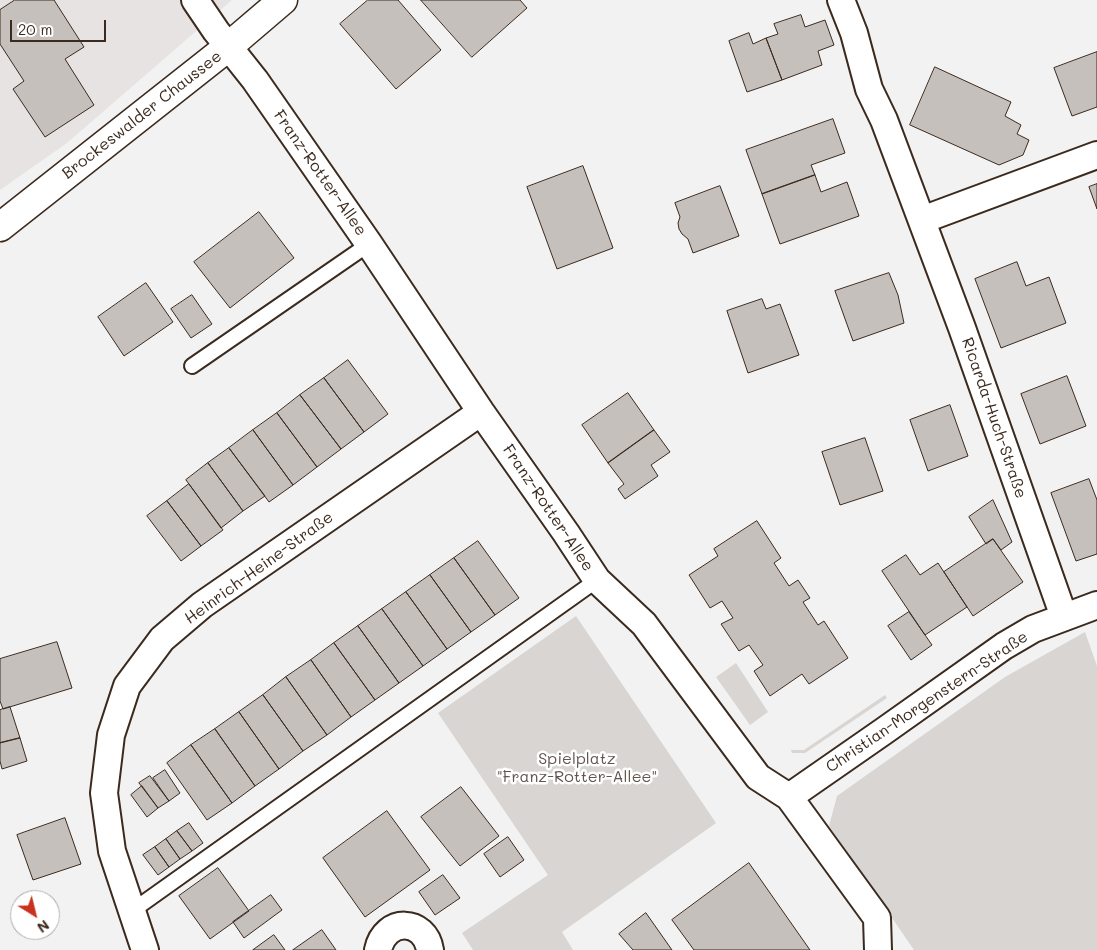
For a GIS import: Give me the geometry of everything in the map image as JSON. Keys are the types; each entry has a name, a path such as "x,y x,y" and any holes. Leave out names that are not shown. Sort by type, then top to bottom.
{"street":[{"name":"Franz-Rotter-Allee","path":"195,0 228,47 255,80 369,244 481,412 566,532 597,580 644,624 758,777 789,796 876,918 878,950"},
{"name":"Brockeswalder Chaussee","path":"0,227 228,47 283,0"},
{"name":"Ricarda-Huch-Straße","path":"841,0 854,33 869,89 884,120 962,328 1064,617"},
{"path":"922,220 1097,155"},
{"name":"Heinrich-Heine-Straße","path":"145,950 112,850 104,793 111,735 127,686 162,639 202,604 481,412"},
{"name":"Christian-Morgenstern-Straße","path":"789,796 884,732 1004,646 1033,629 1097,604"},
{"path":"378,950 380,942 391,929 399,926 408,926 416,928 422,933 428,940 430,950"}],"lane":[{"path":"192,366 369,244"},
{"path":"132,911 597,580"}],"shaded area":[{"path":"0,0 232,0 67,143 0,190"}],"green space":[{"name":"Spielplatz \"Franz-Rotter-Allee\"","path":"576,616 716,823 562,932 573,950 473,950 462,933 548,875 438,713"},
{"path":"1085,632 1097,666 1097,950 914,950 829,826 837,796 1005,677"},
{"path":"736,663 768,712 750,725 716,677"},
{"path":"885,695 887,698 805,753 792,753 791,750 804,750"}],"building":[{"path":"15,0 54,0 84,47 65,59 94,105 45,137 13,89 24,81 0,44 0,10"},
{"path":"368,0 398,0 441,50 396,89 340,24"},
{"path":"421,0 520,0 527,8 472,57"},
{"path":"801,15 805,27 825,20 834,45 818,51 822,65 782,80 766,38 778,34 774,24"},
{"path":"749,33 753,44 766,38 782,80 747,92 729,41"},
{"path":"1097,52 1097,107 1072,116 1054,68"},
{"path":"935,67 1011,102 1005,116 1021,125 1017,134 1029,140 1023,155 999,165 910,125"},
{"path":"833,119 845,153 811,165 815,175 762,194 746,150"},
{"path":"583,166 613,248 557,269 527,187"},
{"path":"815,175 821,192 847,182 859,216 780,244 762,194"},
{"path":"1097,184 1097,209 1089,187"},
{"path":"720,186 739,236 693,253 688,239 679,229 680,217 675,203"},
{"path":"259,212 294,258 230,308 194,262"},
{"path":"1017,262 1026,286 1049,277 1066,323 1001,348 975,279"},
{"path":"889,273 898,295 904,323 853,341 835,291"},
{"path":"146,283 173,322 124,356 98,317"},
{"path":"192,295 212,324 191,338 171,309"},
{"path":"762,299 766,309 780,304 799,355 748,373 727,311"},
{"path":"348,360 388,414 364,432 324,378"},
{"path":"1067,376 1086,426 1040,444 1021,394"},
{"path":"324,378 364,432 341,449 300,395"},
{"path":"628,393 654,430 608,463 582,425"},
{"path":"300,395 341,449 317,467 277,413"},
{"path":"950,405 968,456 928,471 910,420"},
{"path":"277,413 317,467 293,485 253,430"},
{"path":"253,430 293,485 269,502 229,448"},
{"path":"654,430 670,452 651,465 658,476 625,499 618,489 624,484 608,463"},
{"path":"865,438 883,491 840,505 822,452"},
{"path":"229,448 265,496 243,511 208,463"},
{"path":"208,463 243,511 221,528 186,480"},
{"path":"1089,479 1097,500 1097,554 1076,561 1051,493"},
{"path":"189,484 223,530 201,546 167,501"},
{"path":"993,500 1012,542 1001,550 993,539 986,544 969,517"},
{"path":"167,501 201,546 181,561 147,516"},
{"path":"757,521 781,558 774,563 789,586 798,580 810,598 803,602 818,625 824,621 848,658 809,684 802,674 770,696 754,671 763,665 749,645 739,651 721,624 733,618 722,601 710,608 689,575 718,556 714,549"},
{"path":"993,539 1023,582 973,616 944,572"},
{"path":"478,541 519,598 495,615 454,558"},
{"path":"906,555 920,575 938,563 967,607 925,635 882,571"},
{"path":"454,558 495,615 471,632 430,575"},
{"path":"430,575 471,632 447,649 406,592"},
{"path":"406,592 447,649 423,666 382,609"},
{"path":"382,609 423,666 399,683 358,626"},
{"path":"909,612 932,645 911,660 888,626"},
{"path":"358,626 399,683 375,700 334,643"},
{"path":"57,642 72,688 3,709 0,701 0,659"},
{"path":"334,643 375,700 351,717 311,660"},
{"path":"311,660 351,717 327,735 286,677"},
{"path":"286,677 327,735 303,751 263,695"},
{"path":"263,695 303,751 279,769 239,712"},
{"path":"10,707 20,738 0,743 0,710"},
{"path":"239,712 279,769 255,786 215,729"},
{"path":"215,729 255,786 232,803 191,745"},
{"path":"20,738 27,761 2,769 0,743"},
{"path":"191,745 232,803 207,820 167,763"},
{"path":"165,770 180,793 169,801 153,778"},
{"path":"150,776 169,801 158,808 139,783"},
{"path":"142,786 158,808 147,817 131,795"},
{"path":"461,787 499,836 460,866 421,817"},
{"path":"387,811 430,870 365,917 323,858"},
{"path":"65,818 81,864 33,880 17,835"},
{"path":"189,823 203,843 192,851 177,831"},
{"path":"177,831 192,851 180,859 166,839"},
{"path":"508,837 524,860 500,877 484,854"},
{"path":"166,839 180,859 169,867 155,847"},
{"path":"155,847 169,867 158,875 143,855"},
{"path":"749,863 810,950 694,950 672,920"},
{"path":"218,868 249,911 210,939 179,896"},
{"path":"443,875 460,898 435,915 419,892"},
{"path":"271,895 282,910 244,938 233,922"},
{"path":"646,913 672,950 633,950 619,934"},
{"path":"322,930 336,950 293,950"},
{"path":"274,935 285,950 253,950"}]}
